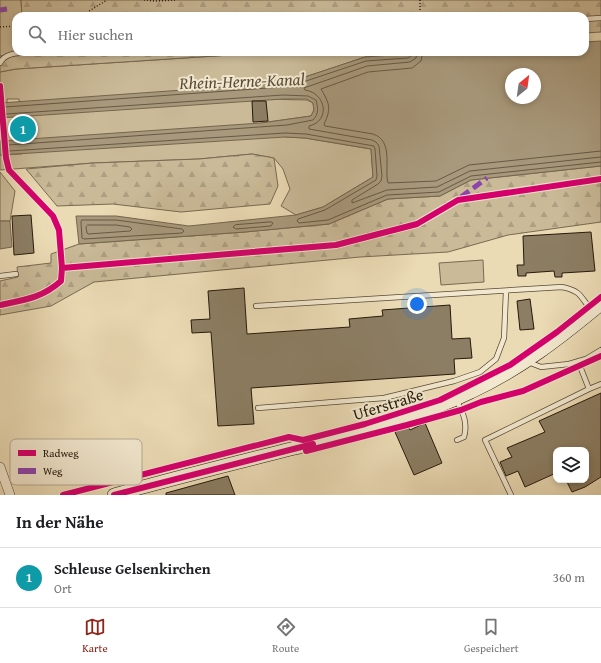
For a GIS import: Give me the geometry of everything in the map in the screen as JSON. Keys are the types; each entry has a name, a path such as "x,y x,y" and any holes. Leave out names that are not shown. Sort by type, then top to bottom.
{"main road":[{"name":"Uferstraße","path":"114,495 394,422 434,408 456,399 504,375 526,361 596,308"}],"street":[{"path":"0,467 10,495"}],"lane":[{"path":"589,19 601,18"},
{"path":"0,63 2,59 12,54"},
{"path":"0,86 6,158 9,170 53,216 59,230 62,268 60,281 52,289 33,298 0,305"},
{"path":"0,276 16,274"},
{"path":"256,306 562,287 579,292 596,308"},
{"path":"258,408 384,398 454,381 480,372 496,359 504,338 506,291"},
{"path":"526,361 541,366 569,364 601,350"},
{"path":"578,361 589,389"},
{"path":"511,495 485,440 601,384"},
{"path":"456,399 464,416 466,425 464,437 457,440"}],"path":[{"path":"88,12 107,0"},
{"path":"144,0 177,0"},
{"path":"420,0 420,12"},
{"path":"0,27 12,26"}],"green space":[{"path":"0,0 21,0 22,12 12,12 12,55 0,56"},
{"path":"21,0 601,0 601,32 589,33 589,12 22,12"},
{"path":"0,56 215,56 16,69 0,72"},
{"path":"215,56 378,56 365,57 282,83 258,85 259,99 307,100 313,103 314,110 311,116 261,123 285,137 305,138 371,149 373,177 323,207 296,215 281,206 290,189 283,169 274,158 252,154 199,159 93,163 0,170 0,155 22,154 22,142 28,139 26,117 21,115 19,99 7,99 7,103 0,103 0,72 16,69"},
{"path":"252,154 274,158 278,186 270,204 181,212 113,204 57,206 26,169 93,163 199,159"},
{"path":"601,166 601,222 508,235 448,252 360,257 94,282 51,306 0,315 0,281 18,277 17,267 51,263 51,254 79,244 245,232 329,224 388,199 440,196 471,180"},
{"path":"0,172 15,191 10,221 0,221"},
{"path":"483,260 484,282 441,285 439,263"}],"water":[{"path":"601,41 601,166 471,180 440,196 388,199 329,224 245,232 79,244 76,216 116,216 189,226 296,215 323,207 373,177 371,149 305,138 285,137 0,155 0,141 261,123 311,116 314,110 313,103 307,99 283,99 0,118 0,103 282,83 365,57 378,56 589,56 589,42"},
{"path":"0,221 10,221 12,247 0,249"}],"building":[{"path":"252,101 266,101 268,121 253,122"},
{"path":"20,115 24,115 26,117 28,139 26,142 19,140 17,130 18,118"},
{"path":"31,215 34,253 14,255 12,216"},
{"path":"591,232 595,271 562,273 562,277 555,277 554,271 526,273 526,276 518,276 517,265 524,265 523,236"},
{"path":"244,288 247,334 350,327 349,319 383,316 382,310 450,305 452,339 470,338 472,358 454,359 455,374 251,388 254,424 218,426 211,332 192,333 191,320 210,319 208,291"},
{"path":"530,299 534,329 520,330 517,301"},
{"path":"601,393 601,477 585,487 572,492 568,483 589,483 589,447 553,447 553,474 525,487 518,471 506,476 500,462 512,457 507,448 545,432 539,421"},
{"path":"425,423 442,463 414,475 395,432 408,426 410,430"},
{"path":"228,476 235,495 166,495 166,493"}],"marked path":[{"path":"0,10 7,9"},
{"path":"461,197 487,178"}],"cycle path":[{"path":"0,86 6,158 9,170 53,216 59,230 62,268 61,281 54,287 32,298 0,305"},
{"path":"62,268 336,245 417,224 458,200 601,179"},
{"path":"142,475 289,437 303,440 365,424 440,400 510,365 557,332 601,297"},
{"path":"306,451 407,425 461,410 481,402 523,391 601,356"},
{"path":"114,495 313,444"},
{"path":"63,495 102,485"}],"place":[{"name":"Schleuse Gelsenkirchen","path":"23,129"}],"water label":[{"name":"Rhein-Herne-Kanal","path":"242,81"}]}
